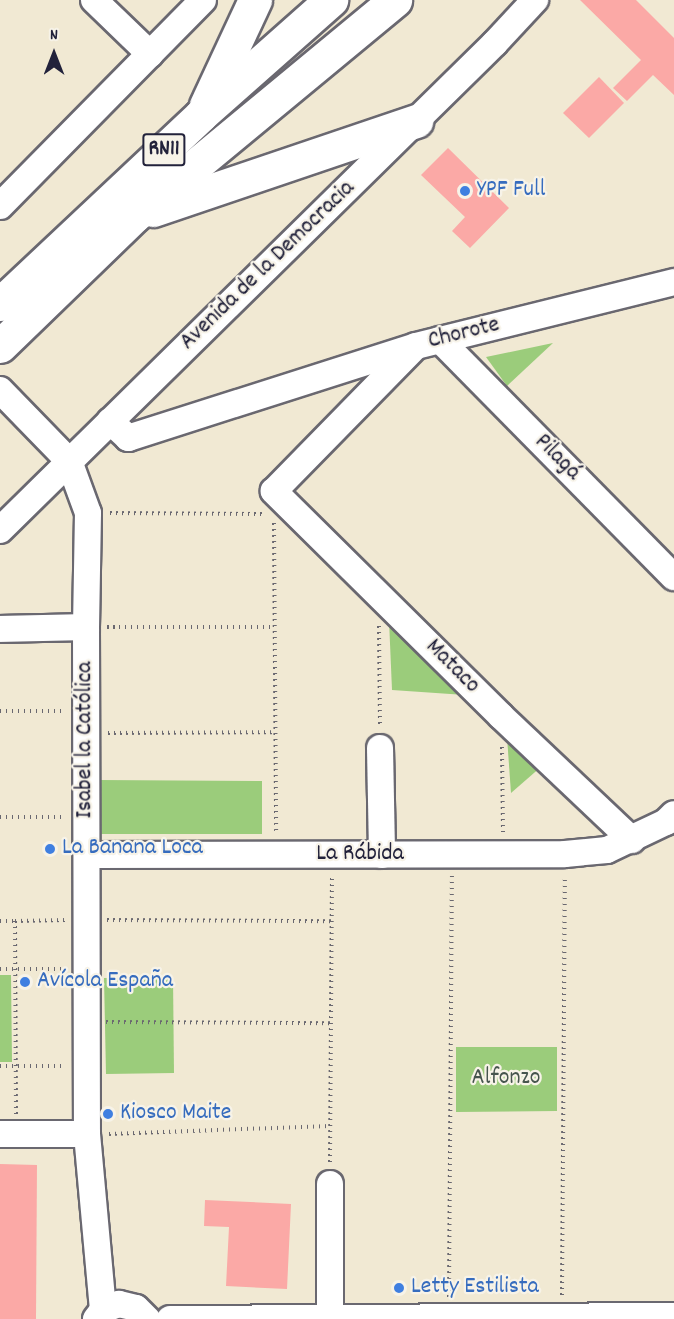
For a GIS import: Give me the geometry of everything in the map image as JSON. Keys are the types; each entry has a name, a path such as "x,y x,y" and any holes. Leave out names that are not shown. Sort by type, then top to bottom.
{"highway":[{"path":"201,115 255,0"},
{"name":"RN11","path":"0,304 201,115 331,0"},
{"name":"RN11","path":"0,346 134,216 395,0"},
{"path":"134,216 416,121"}],"street":[{"path":"94,0 150,54"},
{"path":"0,206 203,0"},
{"name":"Avenida de la Democracia","path":"0,530 416,121 535,0"},
{"name":"Chorote","path":"274,491 428,343 674,283"},
{"path":"110,421 128,438 428,343"},
{"name":"Pilagá","path":"428,343 674,577"},
{"path":"0,390 69,461"},
{"name":"Isabel la Católica","path":"69,461 88,513 86,627 88,1022 86,1065 87,1134 99,1314"},
{"name":"Mataco","path":"274,491 501,716 632,840"},
{"path":"0,629 86,627"},
{"path":"380,748 382,855"},
{"name":"La Rábida","path":"87,855 565,854 608,850 671,823"},
{"path":"8,1134 87,1134"},
{"path":"330,1184 330,1317"},
{"path":"99,1314 119,1304 136,1308 147,1319"},
{"path":"170,1319 674,1316"}],"path":[{"path":"88,513 274,514 276,855"},
{"path":"378,594 380,748"},
{"path":"86,627 274,627"},
{"path":"0,711 86,722 274,732"},
{"path":"501,716 503,854"},
{"path":"0,817 86,817"},
{"path":"449,1317 452,854"},
{"path":"562,1317 565,854"},
{"path":"330,1184 333,855"},
{"path":"0,921 331,921"},
{"path":"8,1134 16,1066 15,921"},
{"path":"0,969 86,968"},
{"path":"88,1022 331,1023"},
{"path":"0,1066 86,1065"},
{"path":"87,1134 330,1126"}],"green space":[{"path":"553,343 507,386 486,357"},
{"path":"389,620 465,695 392,690"},
{"path":"507,737 542,766 511,793"},
{"path":"98,780 262,781 262,834 98,834"},
{"path":"0,975 11,975 12,1062 0,1062"},
{"path":"173,977 174,1073 106,1074 104,978"},
{"name":"Alfonzo","path":"456,1047 557,1047 557,1111 456,1112"}],"building":[{"path":"580,0 636,0 674,38 674,95 653,75 627,101 613,88 641,60"},
{"path":"599,77 624,103 589,138 563,113"},
{"name":"YPF Full","path":"448,148 509,208 470,248 452,231 465,217 421,175"},
{"path":"0,1164 37,1165 36,1319 0,1319"},
{"path":"205,1200 291,1204 287,1289 226,1286 229,1227 204,1226"}],"place":[{"name":"YPF Full","path":"465,191"},
{"name":"La Banana Loca","path":"50,849"},
{"name":"Avícola España","path":"25,982"},
{"name":"Kiosco Maite","path":"108,1114"},
{"name":"Letty Estilista","path":"399,1288"}]}
